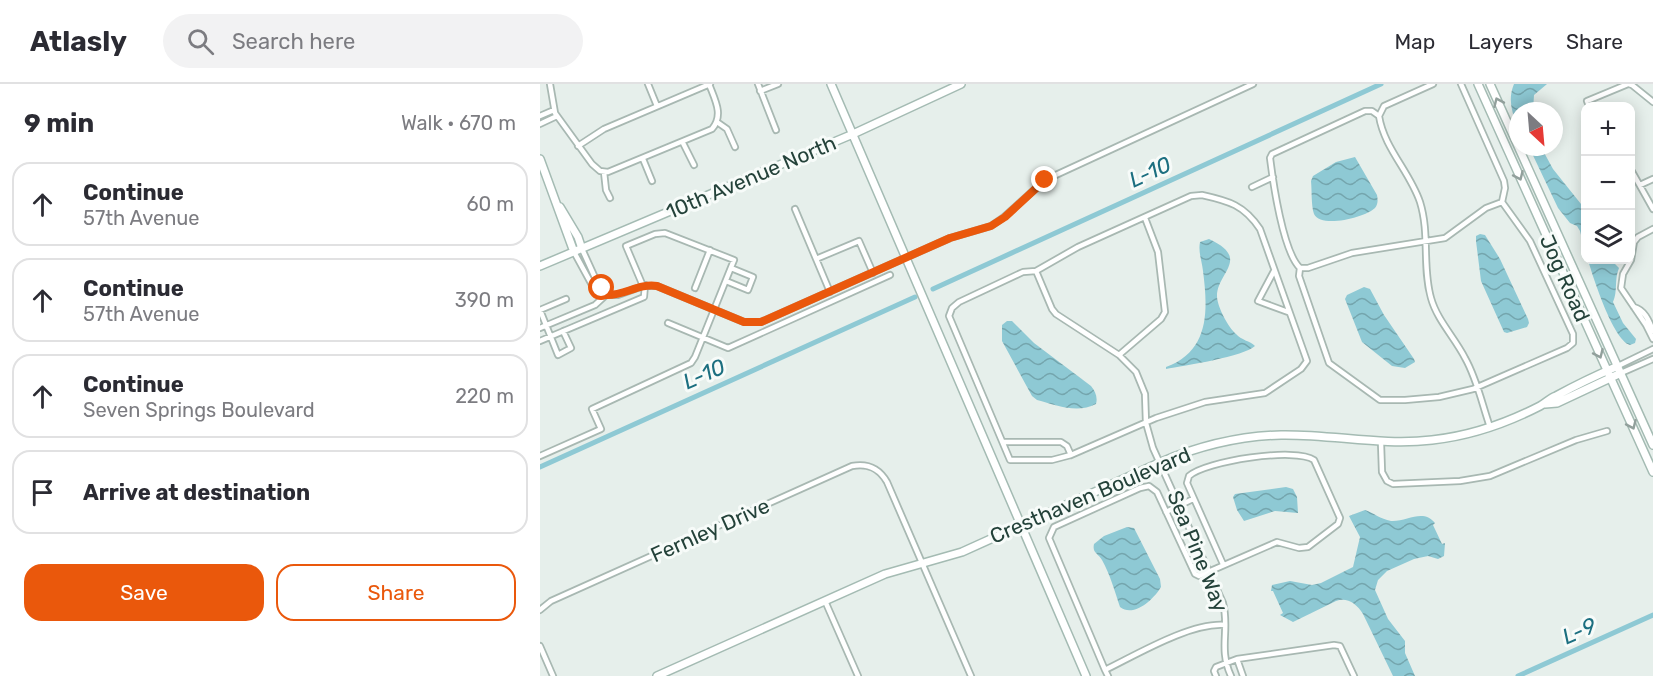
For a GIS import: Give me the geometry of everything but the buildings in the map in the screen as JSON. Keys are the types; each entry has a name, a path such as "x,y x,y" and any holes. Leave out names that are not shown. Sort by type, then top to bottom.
{"street":[{"path":"550,84 557,116 578,146 594,167 604,172 615,171 710,131 717,122 718,111 709,84 604,129 578,146"},
{"path":"648,84 657,106"},
{"path":"758,84 777,130"},
{"path":"760,91 778,84"},
{"path":"831,84 1086,676"},
{"name":"10th Avenue North","path":"540,266 853,134 961,84"},
{"path":"540,159 574,252 589,280 599,292 606,295 618,295 644,286 657,286 748,323 758,323 958,235 991,226 1005,217 1045,180 1253,84"},
{"path":"1433,84 1384,106 1379,116 1391,149 1417,193 1424,214 1431,298 1437,313 1465,357 1490,427"},
{"path":"1379,116 1372,111 1365,111 1272,154 1270,158 1273,177 1290,255 1300,268 1299,276 1329,363 1380,400 1439,397 1477,388 1567,348 1573,343 1574,334 1530,241 1502,202 1504,182 1461,84"},
{"name":"Jog Road","path":"1478,84 1653,472"},
{"name":"Jog Road","path":"1490,84 1653,445"},
{"path":"1587,102 1628,84 1653,102"},
{"path":"540,116 554,110"},
{"path":"540,124 557,116"},
{"path":"717,122 727,129 735,147"},
{"path":"1498,129 1508,125"},
{"path":"683,143 693,165"},
{"path":"643,159 652,182"},
{"path":"604,172 606,190 610,198"},
{"path":"1635,176 1653,209"},
{"path":"1252,187 1273,177"},
{"path":"1640,185 1653,178"},
{"path":"1191,196 1209,197 1239,206 1252,217 1260,229 1306,361 1300,369 1265,393 1205,402 1146,423 1071,455 1052,460 1010,460 949,316 952,308 959,302 1023,272 1036,271 1077,247 1145,218 1191,196"},
{"path":"1300,268 1308,268 1352,254 1445,238 1486,207 1502,202"},
{"path":"556,203 578,237 595,277 606,295"},
{"path":"795,209 830,292"},
{"path":"1119,355 1161,319 1165,312 1158,252 1145,218"},
{"path":"1653,229 1638,237 1634,242 1631,260 1621,281 1621,288 1653,339"},
{"path":"540,341 644,297 644,286 626,246 662,232 734,260 695,357 688,365 592,409 601,429 540,456"},
{"path":"816,259 859,241 873,273"},
{"path":"695,288 710,250"},
{"path":"726,281 748,290 753,277 731,268"},
{"name":"Sea Pine Way","path":"1036,271 1056,314 1119,355 1138,376 1146,402 1146,423 1154,448 1222,603 1226,616 1223,651 1231,676"},
{"path":"1274,271 1258,301 1288,312"},
{"path":"668,323 728,348 891,275"},
{"path":"540,328 598,303 606,295"},
{"path":"563,331 572,348 558,355 540,310 566,299"},
{"path":"1634,307 1647,317 1653,331"},
{"path":"1619,369 1653,349"},
{"path":"1619,369 1653,359"},
{"name":"Cresthaven Boulevard","path":"657,676 666,674 885,574 955,554 1161,462 1214,444 1283,435 1381,443 1434,440 1490,427 1543,405 1557,403 1619,369"},
{"path":"1381,443 1382,472 1387,481 1393,484 1460,481 1490,476 1576,440 1607,432"},
{"path":"1003,442 1061,442 1068,447 1071,455"},
{"path":"1108,676 1050,538 1054,526 1149,486 1158,492 1195,574 1199,576 1276,542 1299,548 1308,547 1338,524 1340,519 1314,460 1310,457 1280,455 1234,460 1201,468 1189,476 1187,483 1193,499 1223,564"},
{"name":"Fernley Drive","path":"540,609 551,601 852,466 866,465 881,474 887,482 922,564"},
{"path":"1166,512 1193,499"},
{"path":"922,564 971,676"},
{"path":"825,601 858,676"},
{"path":"1105,670 1173,637 1214,624 1225,625"},
{"path":"1216,676 1214,671 1216,667 1237,659 1334,645 1340,646 1354,676"},
{"path":"540,646 553,676"},
{"path":"1237,659 1243,676"}],"water":[{"path":"1514,84 1547,84 1534,95 1534,102 1511,102"},
{"path":"1533,156 1546,156 1553,169 1581,204 1581,235 1577,226 1570,223 1558,208"},
{"path":"1355,157 1377,195 1378,202 1375,208 1363,215 1344,220 1325,221 1318,218 1312,206 1311,181 1313,176 1336,162"},
{"path":"1485,235 1500,259 1528,319 1527,327 1504,332 1481,281 1476,241 1476,236"},
{"path":"1209,239 1222,246 1230,260 1218,288 1217,297 1221,312 1240,338 1255,346 1227,357 1166,369 1191,351 1203,328 1206,300 1200,242"},
{"path":"1589,264 1615,264 1619,268 1613,302 1623,323 1636,339 1635,343 1630,345 1617,332"},
{"path":"1364,287 1370,289 1384,315 1414,359 1415,362 1405,368 1392,366 1362,342 1345,299 1347,295"},
{"path":"1007,321 1012,321 1034,343 1091,386 1096,394 1096,404 1089,407 1067,408 1037,400 1032,396 1002,341 1002,325"},
{"path":"1286,487 1293,489 1297,497 1298,513 1275,511 1244,521 1237,510 1233,497 1235,494"},
{"path":"1365,510 1391,521 1420,516 1430,519 1435,523 1433,525 1442,544 1445,543 1444,556 1438,559 1428,556 1414,559 1387,571 1378,580 1375,590 1388,619 1405,641 1405,653 1415,676 1393,676 1363,614 1351,602 1336,601 1293,622 1280,615 1283,613 1271,591 1272,585 1290,581 1312,585 1321,583 1353,567 1360,537 1349,516"},
{"path":"1127,527 1134,528 1160,579 1161,587 1149,602 1131,610 1120,607 1107,571 1094,547 1094,544 1104,536"}],"waterway":[{"name":"L-10","path":"933,289 1381,84"},
{"name":"L-10","path":"540,467 915,297"},
{"name":"L-9","path":"1518,676 1653,615"}],"route":[{"path":"602,288 606,295 618,295 643,286 657,286 744,322 758,323 950,238 991,226 1005,217 1045,180"}]}
